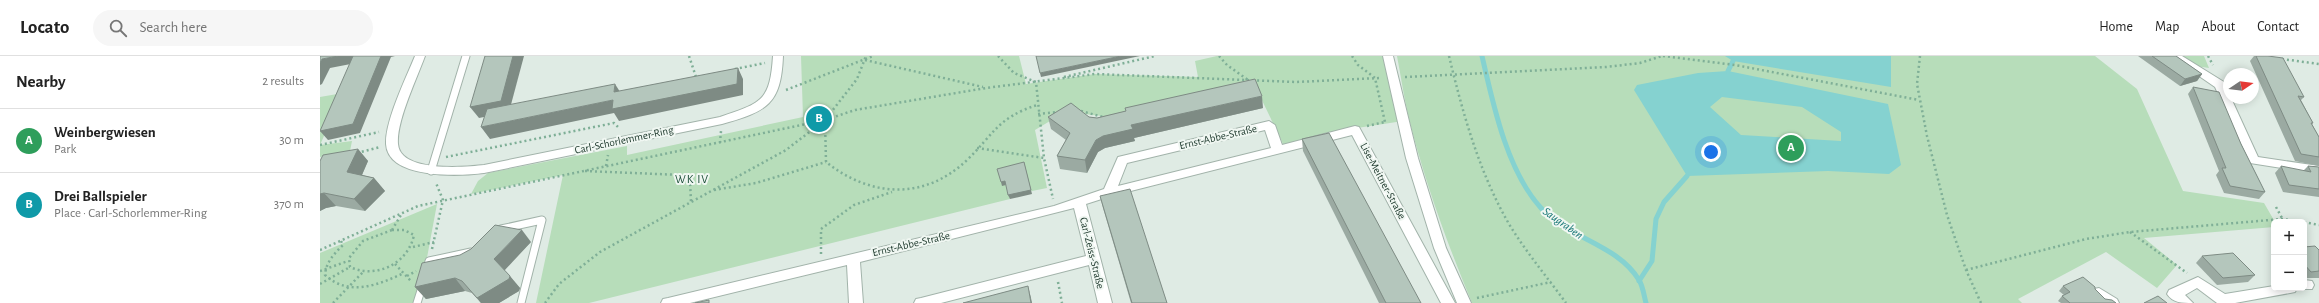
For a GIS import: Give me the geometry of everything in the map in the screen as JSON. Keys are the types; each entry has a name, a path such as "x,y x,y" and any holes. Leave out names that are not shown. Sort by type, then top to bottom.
{"street":[{"path":"392,144 395,129 420,56"},
{"path":"1388,56 1412,158 1440,248 1461,302"},
{"path":"2175,56 2220,85 2254,160 2319,170"},
{"path":"773,95 777,80 778,58"},
{"name":"Carl-Schorlemmer-Ring","path":"392,144 398,156 415,167 431,171 452,173 484,169 722,120 756,109 773,95"},
{"name":"Ernst-Abbe-Straße","path":"668,303 853,257 1055,210 1108,192 1278,150 1269,125 1122,160 1108,192"},
{"name":"Lise-Meitner-Straße","path":"1278,150 1355,130 1448,303"},
{"name":"Carl-Zeiss-Straße","path":"1079,203 1105,303"},
{"path":"853,257 856,303"},
{"path":"921,303 1093,259"},
{"path":"2186,303 2174,294 2198,282 2225,301 2275,291"},
{"path":"2099,293 2112,303"}],"lane":[{"path":"431,171 466,56"},
{"path":"494,231 542,220 521,303"},
{"path":"417,303 429,261 471,252 477,247"}],"path":[{"path":"689,56 696,77 703,75"},
{"path":"545,303 559,284 600,252 786,150 825,120 857,79 866,56"},
{"path":"773,95 873,56"},
{"path":"998,56 1014,73 1036,82"},
{"path":"1062,78 1071,74 1155,56"},
{"path":"1219,56 1227,65 1249,80"},
{"path":"1352,56 1358,65 1375,78 1385,122"},
{"path":"1449,56 1486,179 1494,197 1519,238 1566,303"},
{"path":"320,250 418,206 443,200 825,120 855,110 986,88 1095,74 1296,82 1620,66 1662,56 1735,65 1919,100"},
{"path":"1920,56 1917,84 1919,100 1947,216 1966,270 1981,303"},
{"path":"733,69 778,58"},
{"path":"2275,58 2319,64"},
{"path":"865,60 986,88"},
{"path":"1242,84 1257,81"},
{"path":"1036,82 1037,105 1044,158 1055,210"},
{"path":"820,265 821,229 845,209 865,199 933,182 955,169 977,148 999,122 1018,110 1037,105"},
{"path":"1073,109 1102,117 1110,115"},
{"path":"1038,114 1059,111"},
{"path":"1356,131 1361,127 1402,118"},
{"path":"825,120 826,162 838,173 867,187 894,191"},
{"path":"434,159 614,123 630,139"},
{"path":"320,144 395,129"},
{"path":"356,153 392,144"},
{"path":"977,148 1044,158"},
{"path":"711,191 756,183 826,162"},
{"path":"429,261 443,200 431,171"},
{"path":"581,171 681,175 690,181 691,202"},
{"path":"2276,207 2282,219"},
{"path":"392,230 401,214"},
{"path":"1966,270 2070,242 2130,232 2271,220"},
{"path":"2307,223 2319,225"},
{"path":"320,284 350,267 363,272 396,264 405,257 413,247 414,234 404,230 392,230 363,241 352,252 348,261 350,267"},
{"path":"2130,232 2198,282"},
{"path":"341,241 344,245 326,264 325,269 325,275 337,286 353,288 376,284 404,273"},
{"path":"413,247 434,242"},
{"path":"320,271 348,261"},
{"path":"396,264 420,292"},
{"path":"1056,268 1062,303"},
{"path":"333,303 363,272"},
{"path":"1461,302 1550,282"}],"green space":[{"path":"801,56 1019,56 1026,84 1095,74 1198,77 1195,61 1217,56 1387,56 1403,121 1357,128 1284,146 1257,90 1121,118 1065,112 1035,130 1047,188 1032,191 1006,185 1010,199 589,303 536,303 563,175 471,194 478,181 488,173 627,146 627,155 803,117"},
{"path":"1397,56 2095,56 2137,89 2183,191 2264,203 2273,219 2271,219 2271,227 2144,238 2177,265 2157,288 2106,252 2018,299 2022,303 1472,303 1445,235 1429,189 1409,119"},
{"path":"2181,56 2204,56 2209,68 2196,66"},
{"path":"343,93 320,145 320,97"},
{"path":"352,141 350,151 320,157 320,145"},
{"path":"437,204 426,263 414,303 320,303 320,253"}],"water":[{"path":"1725,56 1891,56 1891,87 1733,61"},
{"path":"1728,71 1888,104 1901,165 1889,174 1828,171 1687,176 1634,90 1637,85 1698,73","holes":["1722,97 1802,107 1841,132 1841,141 1741,135 1710,107"]}],"building":[{"path":"320,56 338,56 322,59 320,63"},
{"path":"353,56 381,56 353,124 320,131"},
{"path":"485,56 513,56 501,101 470,107"},
{"path":"1036,56 1121,56 1040,73"},
{"path":"2152,56 2176,56 2202,74 2185,79"},
{"path":"2256,56 2283,58 2304,97 2298,96 2319,137 2319,157 2301,154"},
{"path":"738,68 737,84 612,109 613,100 481,127 487,109 615,84 614,92"},
{"path":"1255,79 1262,96 1131,125 1133,129 1103,136 1096,140 1085,160 1057,156 1070,133 1048,117 1071,103 1089,117 1097,118 1126,111 1125,108"},
{"path":"2193,87 2219,92 2241,144 2265,192 2230,186 2222,168 2226,168"},
{"path":"1329,133 1421,303 1386,303 1302,139"},
{"path":"358,149 347,172 374,178 354,199 324,193 320,194 320,161 323,155"},
{"path":"1024,162 1031,190 1008,195 1005,181 1001,182 997,169"},
{"path":"2281,166 2311,172 2308,166 2319,167 2319,189 2289,185"},
{"path":"1130,189 1167,303 1132,303 1100,196"},
{"path":"495,225 522,230 494,259 510,276 509,279 477,298 462,281 455,278 415,287 422,263 460,255 471,249"},
{"path":"2315,246 2319,250 2319,271 2311,272 2307,267 2307,247"},
{"path":"2233,253 2255,275 2223,278 2202,256"},
{"path":"2083,277 2095,287 2095,289 2105,299 2112,300 2116,303 2070,303 2062,296 2070,292 2063,286"},
{"path":"1028,286 1031,303 963,303"},
{"path":"2158,296 2167,303 2144,303"},
{"path":"709,300 709,303 695,303"}],"waterway":[{"name":"Saugraben","path":"1482,56 1503,136 1510,156 1529,193 1552,219 1618,258 1630,268 1639,281"},
{"path":"1728,71 1733,61"},
{"path":"1639,281 1652,261 1656,219 1664,202 1687,176"},
{"name":"Saugraben","path":"1639,281 1646,303"}],"place":[{"name":"Drei Ballspieler","path":"819,119"},
{"name":"Weinbergwiesen","path":"1791,148"}],"district":[{"name":"WK IV","path":"692,179"}]}
